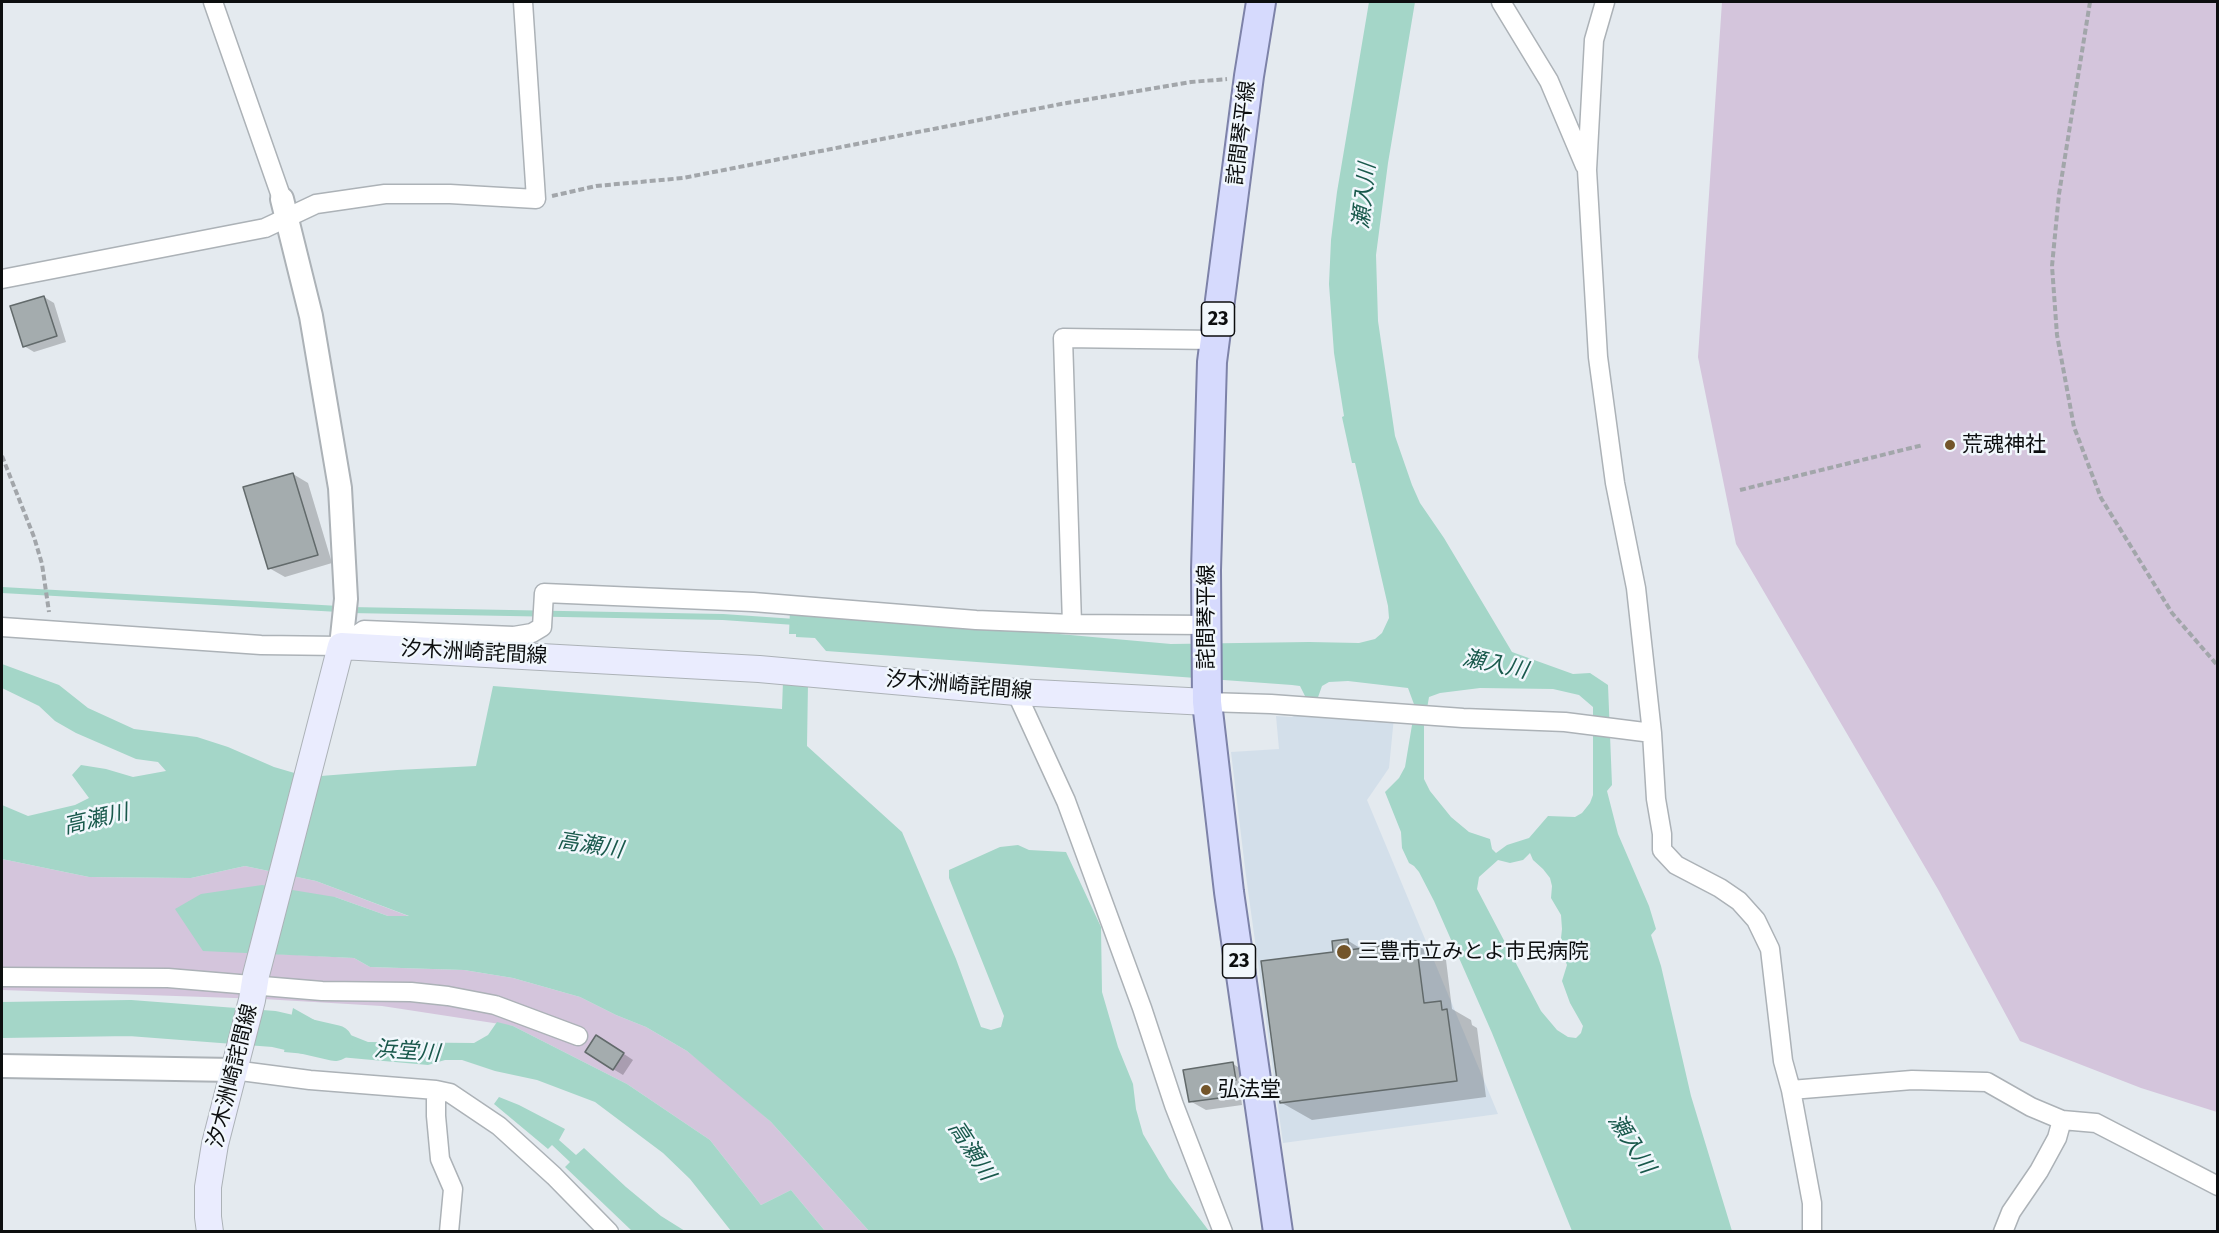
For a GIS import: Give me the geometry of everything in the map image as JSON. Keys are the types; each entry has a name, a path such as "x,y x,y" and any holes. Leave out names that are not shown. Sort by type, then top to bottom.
{"main road":[{"name":"詫間琴平線","path":"1261,2 1249,76 1212,362 1208,501 1207,696 1229,892 1278,1232"},
{"name":"汐木洲崎詫間線","path":"210,1232 207,1217 208,1187 215,1144 342,641 759,669 1016,692 1207,696"}],"street":[{"path":"213,2 285,208 311,316 340,488 346,598 342,641"},
{"path":"2,279 265,228 285,208 385,194 450,194 536,199 523,2"},
{"path":"1501,2 1549,81 1587,170"},
{"path":"1605,2 1594,40 1587,170 1598,357 1615,483 1636,588 1662,850 1676,865 1720,888 1739,901 1756,920 1770,949 1784,1061 1812,1203 1812,1232"},
{"path":"1072,624 1064,338 1215,340"},
{"path":"2,627 261,645 342,641 364,630 514,636 532,633 542,627 544,593 753,603 976,620 1207,632"},
{"path":"1016,692 1066,801 1143,1008 1174,1106 1222,1232"},
{"path":"1207,696 1463,718 1564,722 1652,733"},
{"path":"2,977 168,978 322,991 411,992 448,996 512,1010 578,1036"},
{"path":"2,1066 233,1070 310,1080 450,1093 499,1126 554,1176 609,1232"},
{"path":"1791,1090 1912,1080 1987,1082 2031,1107 2062,1120 2096,1123 2217,1186"},
{"path":"436,1090 440,1159 453,1189 449,1232"},
{"path":"2003,1232 2011,1212 2039,1171 2057,1138 2062,1120"}],"path":[{"path":"2090,2 2059,194 2052,267 2057,335 2074,427 2101,498 2172,613 2217,666"},
{"path":"536,199 596,186 683,178 1061,104 1191,82 1249,76"},
{"path":"1740,490 1923,445"},
{"path":"2,456 42,564 48,606"}],"shaded area":[{"path":"1722,2 2217,2 2217,1112 2141,1088 2020,1041 1939,891 1736,544 1698,357"},
{"name":"三豊市立みとよ市民病院","path":"1303,711 1394,717 1389,768 1367,800 1498,1114 1283,1143 1231,752 1279,749 1276,716 1292,717"},
{"path":"2,859 89,877 191,878 245,866 316,881 411,917 388,916 335,897 203,950 354,958 370,967 464,970 513,978 580,997 646,1027 687,1051 727,1083 771,1122 869,1231 825,1231 791,1190 761,1205 710,1140 627,1084 513,1026 382,1006 263,999 2,990"}],"water":[{"name":"瀬入川","path":"1369,2 1415,2 1388,163 1376,255 1378,321 1395,436 1420,503 1444,538 1512,652 1573,674 1590,673 1608,685 1612,785 1607,791 1618,834 1649,906 1656,929 1651,935 1661,966 1691,1096 1732,1231 1572,1231 1492,1033 1434,901 1419,872 1409,863 1402,848 1401,832 1385,792 1399,778 1405,767 1415,707 1408,688 1348,681 1329,682 1322,686 1317,700 1306,698 1300,686 1292,685 826,651 815,638 796,637 796,634 789,634 790,610 1171,644 1359,643 1375,639 1382,633 1389,618 1388,606 1342,417 1344,416 1334,353 1329,284 1331,240","holes":["1480,688 1553,689 1579,695 1593,707 1593,795 1590,803 1582,813 1575,817 1548,816 1529,838 1507,845 1496,853 1492,849 1490,839 1469,832 1451,817 1430,791 1424,779 1424,726 1429,697 1440,693","1530,853 1533,860 1550,878 1551,898 1561,915 1560,947 1567,965 1562,981 1570,1003 1583,1026 1576,1038 1568,1037 1557,1030 1541,1011 1477,889 1479,877 1498,860 1510,863 1523,860"]},
{"name":"高瀬川","path":"2,664 59,685 88,708 134,729 197,737 228,747 274,767 308,777 476,766 493,686 782,709 783,681 808,683 807,746 902,832 956,959 981,1027 991,1030 1001,1027 1004,1016 949,878 949,870 1000,847 1018,845 1029,850 1066,852 1101,927 1102,992 1118,1047 1133,1084 1136,1109 1143,1134 1169,1178 1209,1231 869,1231 771,1122 687,1051 646,1027 580,997 513,978 464,970 370,967 354,958 203,951 175,909 201,894 262,885 335,897 388,916 409,916 316,881 245,866 191,878 89,877 2,859 2,805 28,816 75,805 89,798 72,775 81,765 133,777 166,771 158,762 136,759 76,733 55,721 39,706 2,688"},
{"path":"293,1008 318,1022 368,1042 474,1043 488,1035 497,1022 513,1026 627,1084 710,1140 761,1205 791,1190 825,1231 731,1231 690,1179 663,1153 595,1102 537,1080 495,1071 462,1060 445,1060 428,1065 284,1052"},
{"path":"499,1097 565,1129 559,1140 576,1155 584,1148 661,1216 685,1231 632,1231 565,1167 570,1162 552,1145 548,1149 494,1104"}],"building":[{"path":"44,296 57,336 23,347 10,306"},
{"path":"293,473 318,555 268,569 243,487"},
{"path":"1348,939 1349,950 1416,941 1424,1003 1441,1001 1442,1010 1447,1009 1457,1081 1280,1103 1261,961 1333,952 1332,941"},
{"path":"596,1035 624,1053 613,1070 585,1052"},
{"name":"弘法堂","path":"1233,1062 1236,1080 1225,1082 1227,1097 1189,1102 1183,1070"}],"waterway":[{"path":"2,590 339,609"},
{"path":"350,610 723,617 795,622"},
{"name":"浜堂川","path":"2,1020 130,1018 274,1029 335,1043"}],"place":[{"name":"荒魂神社","path":"1950,445"},
{"name":"三豊市立みとよ市民病院","path":"1344,952"},
{"name":"弘法堂","path":"1206,1090"}]}
